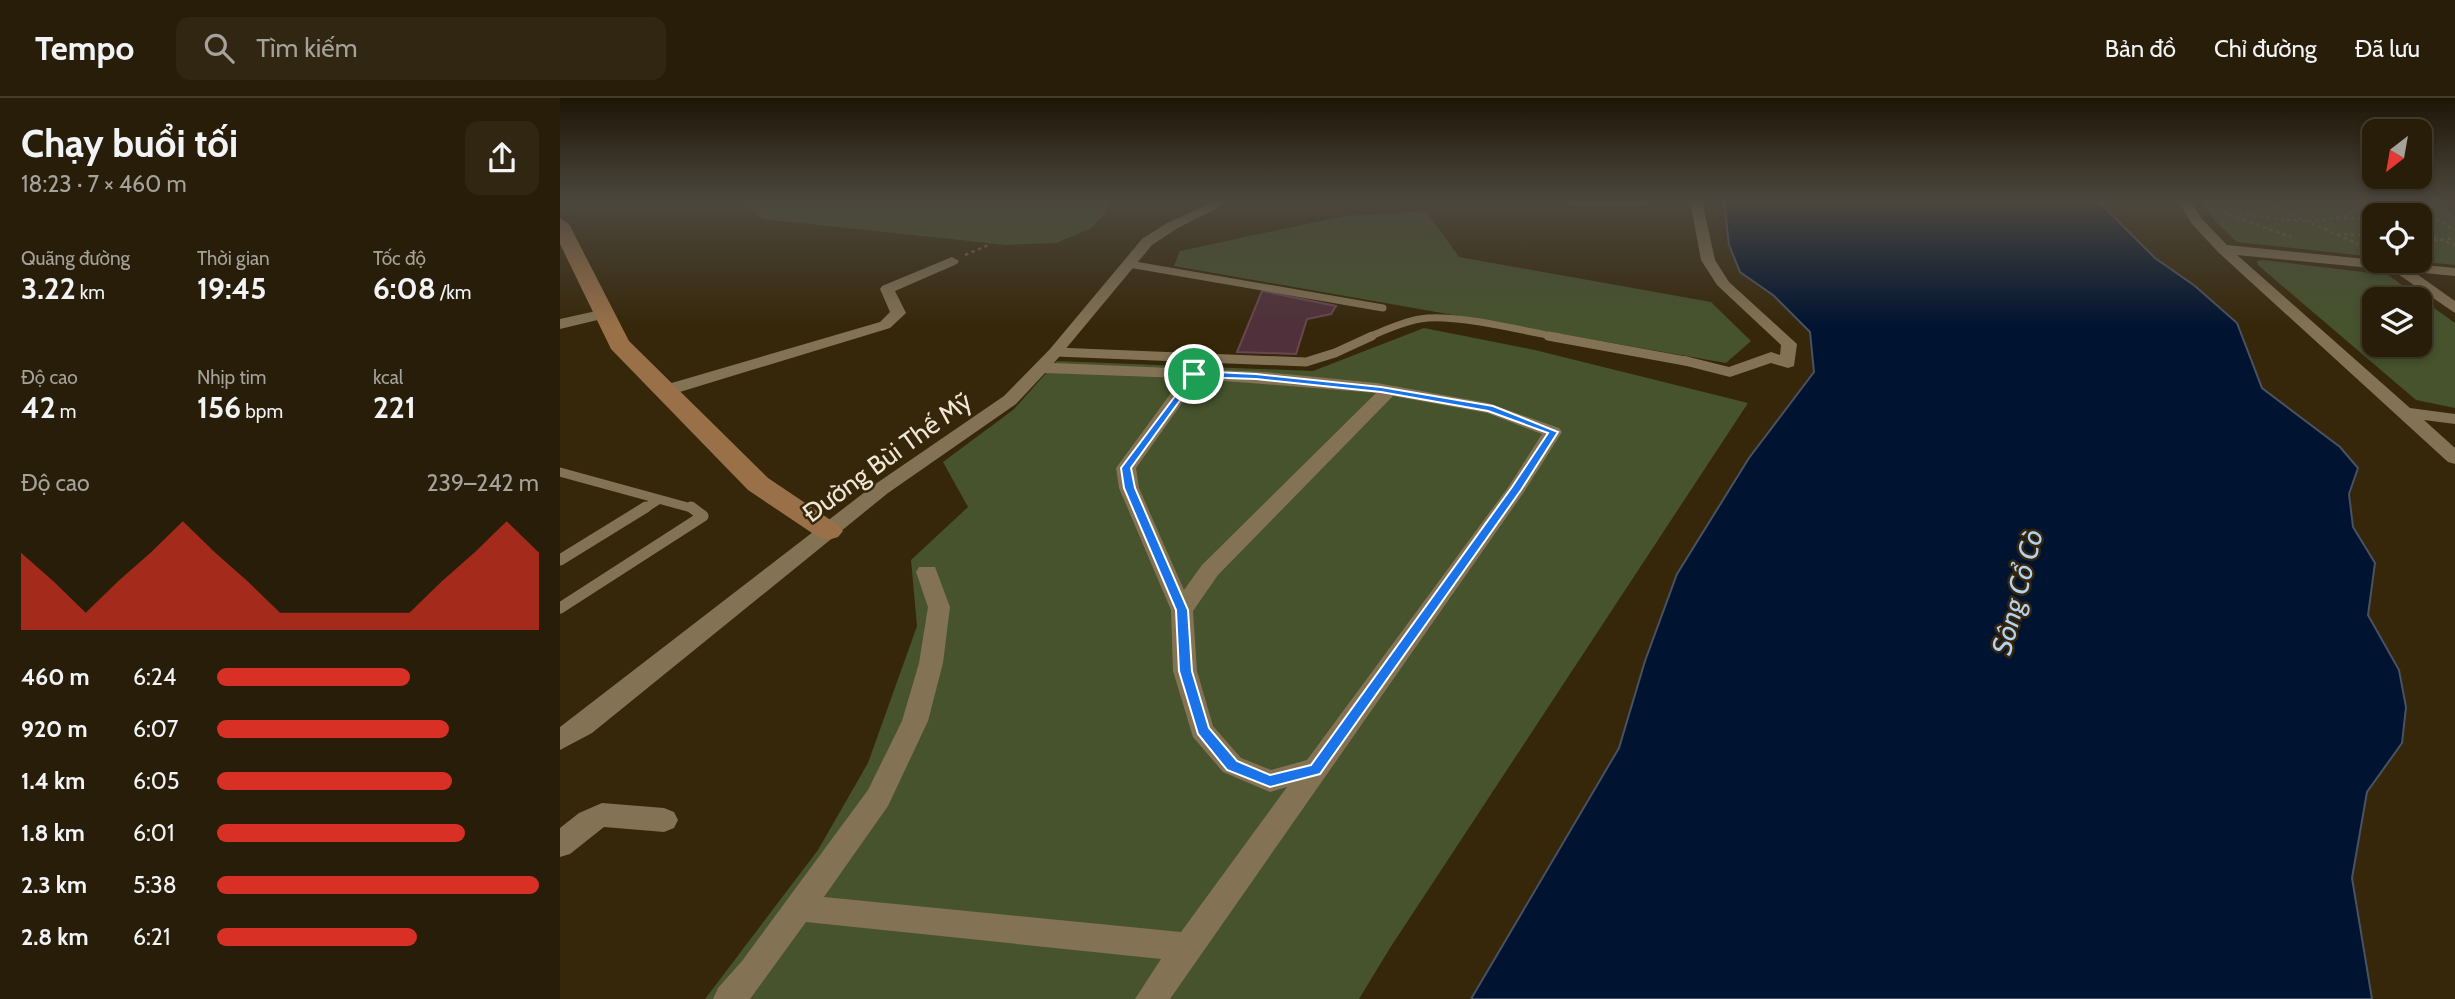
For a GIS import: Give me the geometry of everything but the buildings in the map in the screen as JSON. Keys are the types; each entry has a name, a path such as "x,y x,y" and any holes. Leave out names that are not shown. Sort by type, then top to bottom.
{"street":[{"path":"570,243 619,344 758,484 828,531"},
{"name":"Đường Bùi Thế Mỹ","path":"560,740 583,726 881,489 1010,400 1048,360 1129,264 1137,249 1145,243"},
{"path":"1685,361 1730,372 1771,357 1788,363 1788,344 1724,285 1708,260 1705,243"},
{"path":"2217,243 2455,458"},
{"path":"2222,249 2362,263"},
{"path":"664,391 885,325 898,313 887,289 952,261"},
{"path":"2432,270 2455,272"},
{"path":"2407,273 2455,308"},
{"path":"560,324 605,314"},
{"path":"1048,360 1388,391 1490,408 1553,432 1517,488 1151,999"},
{"path":"1194,374 1126,468 1129,488 1182,610 1185,671 1202,730 1232,765 1270,781 1315,769"},
{"path":"1182,610 1210,570 1388,391"},
{"path":"2408,413 2455,419"},
{"path":"729,999 753,972 878,798 915,722 931,663 939,607 927,572"},
{"path":"560,845 589,821 602,815 664,820"},
{"path":"799,908 1188,947"}],"lane":[{"path":"1129,264 1382,308"},
{"path":"1048,360 1306,362 1424,319 1523,331 1685,361"},
{"path":"560,472 689,506 703,516 560,608"},
{"path":"560,560 658,500"}],"path":[{"path":"969,253 991,244"}],"green space":[{"path":"988,243 1055,243 1006,245"},
{"path":"1217,243 1449,243 1459,257 1711,302 1751,341 1726,363 1174,266 1180,251"},
{"path":"2247,243 2362,243 2362,256"},
{"path":"2432,243 2455,243 2455,265 2432,263"},
{"path":"2263,260 2388,275 2405,287 2362,287 2362,354 2258,265 2257,261"},
{"path":"2432,307 2455,323 2455,408 2416,400 2366,357 2432,357"},
{"path":"1424,328 1535,350 1748,403 1359,999 705,999 818,850 868,763 917,626 911,560 968,507 943,462 1013,410 1057,361 1313,371"}],"water":[{"name":"Sông Cổ Cò","path":"2140,243 2237,323 2262,388 2340,447 2358,468 2349,494 2353,527 2375,563 2368,615 2399,670 2406,707 2402,743 2367,792 2352,878 2372,999 1471,999 1619,748 1645,661 1677,574 1749,458 1814,372 1810,332 1773,295 1740,272 1729,245"}],"route":[{"path":"1194,374 1256,377 1381,390 1490,408 1553,432 1517,488 1315,769 1270,781 1232,765 1202,730 1185,671 1182,610 1129,488 1126,468 1194,374"}]}
